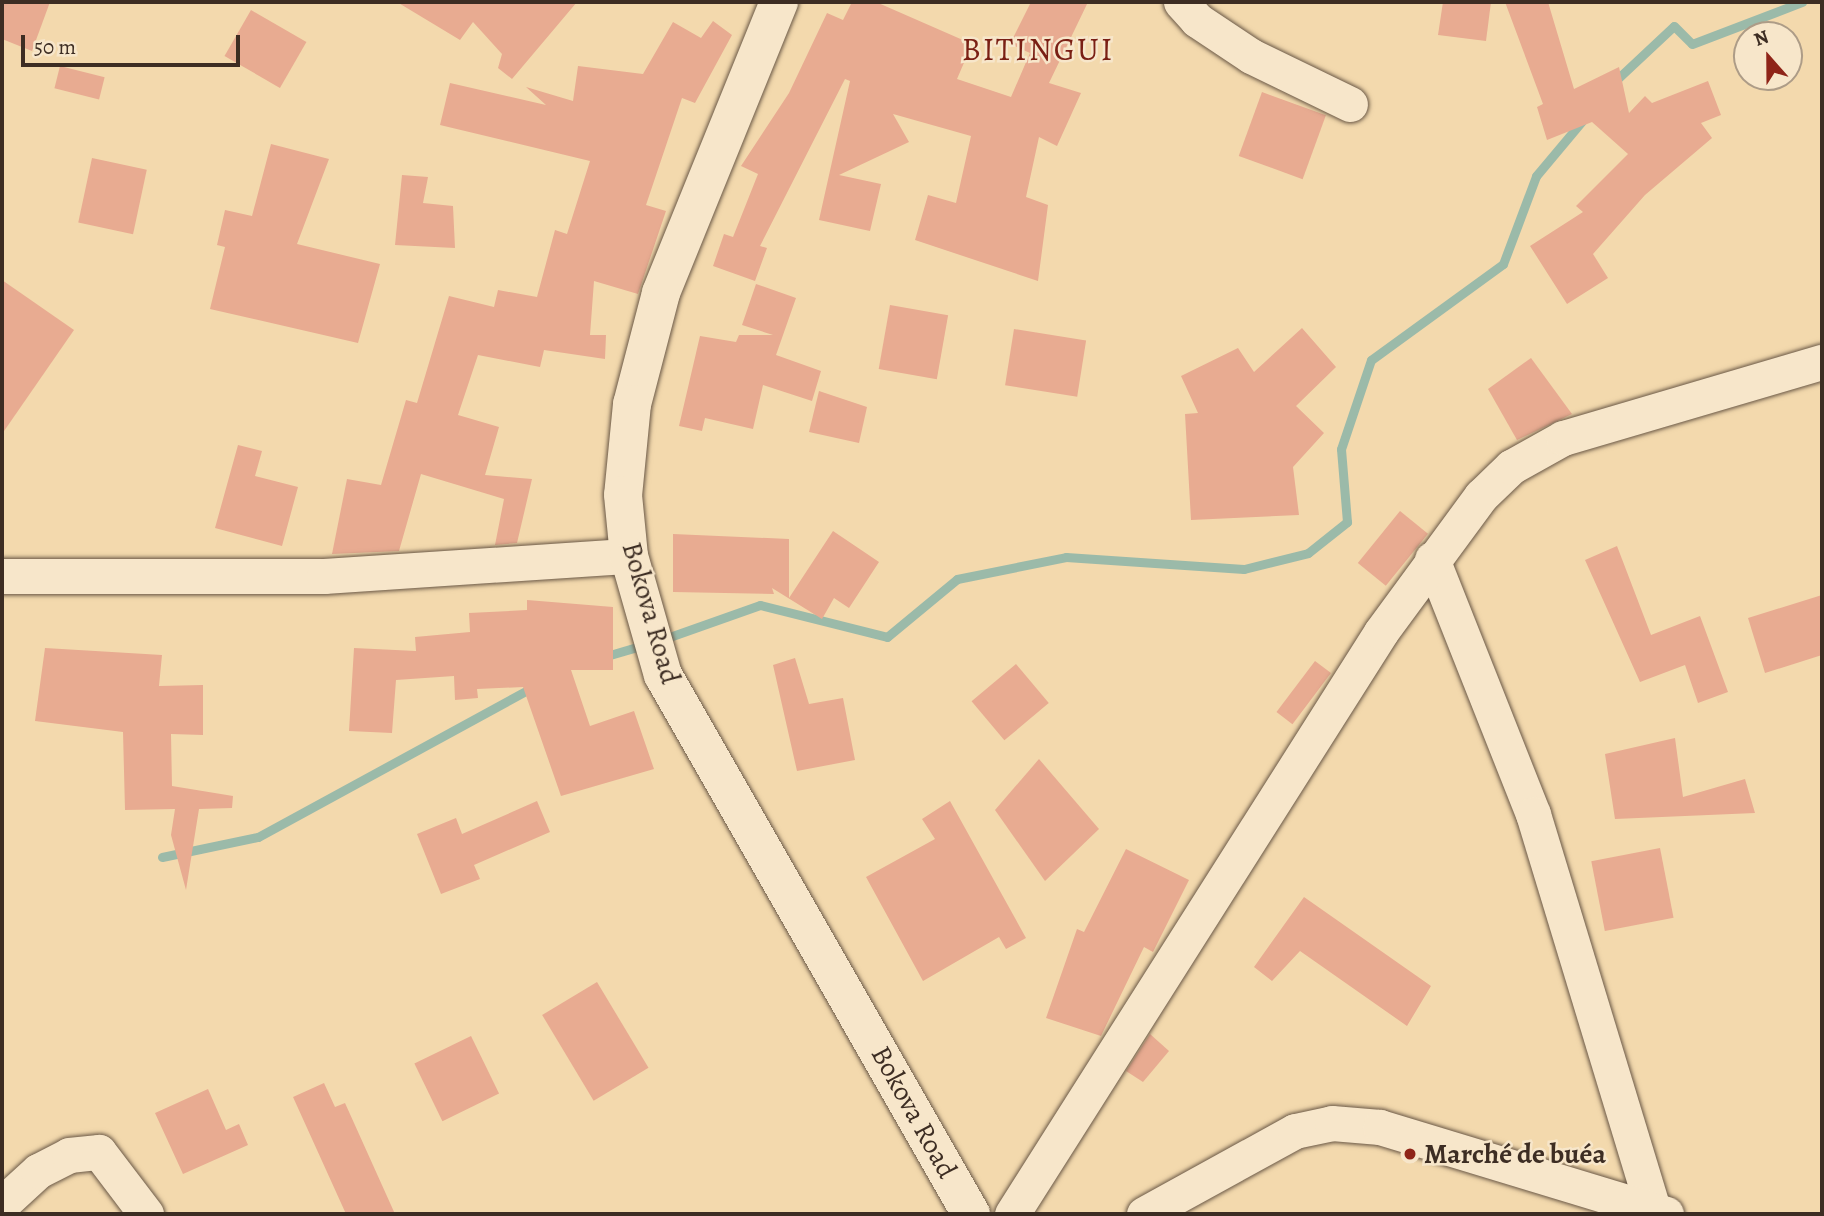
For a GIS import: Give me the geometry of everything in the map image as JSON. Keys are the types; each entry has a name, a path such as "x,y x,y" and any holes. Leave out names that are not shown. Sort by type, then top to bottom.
{"street":[{"name":"Bokova Road","path":"779,2 651,330 632,404 623,495 629,556 663,675 971,1214"},
{"path":"1181,2 1197,20 1251,56 1350,104"},
{"path":"1012,1214 1432,559 1511,467 1563,438 1822,362"},
{"path":"2,576 324,576 629,556"},
{"path":"1432,559 1533,814 1660,1212"},
{"path":"1144,1214 1295,1132 1332,1123 1380,1127 1660,1212"},
{"path":"2,1204 38,1171 69,1154 99,1152 146,1214"}],"building":[{"path":"2,2 50,2 32,51 2,39"},
{"path":"397,2 577,2 512,79 498,68 502,54 473,22 460,40"},
{"path":"852,2 876,2 972,44 957,79 1011,97 1030,53 1010,44 1031,2 1088,2 1049,83 1081,93 1057,146 1039,137 1026,197 1048,205 1038,281 915,240 928,195 956,203 971,136 893,114 909,142 839,175 881,184 870,231 819,220 850,81 845,79 760,246 767,248 755,281 713,266 724,234 733,237 758,174 741,166 789,93 827,13 843,20"},
{"path":"1443,2 1491,2 1486,41 1438,35"},
{"path":"1505,2 1548,2 1574,89 1619,67 1629,113 1645,96 1652,103 1708,81 1721,115 1701,123 1712,138 1645,195 1593,254 1608,278 1567,304 1530,246 1583,212 1576,206 1628,154 1592,122 1547,140 1537,107 1543,104"},
{"path":"251,10 306,42 280,88 224,56"},
{"path":"713,21 732,35 695,103 682,98 646,205 666,211 638,294 594,281 590,335 606,335 605,359 544,350 540,367 478,355 458,415 499,427 485,475 532,479 517,543 495,545 504,499 421,474 399,551 332,554 347,479 381,485 406,400 417,403 449,296 494,307 498,290 537,297 555,230 567,234 590,161 440,125 450,83 546,105 526,87 573,101 578,66 643,74 673,22 701,38"},
{"path":"60,66 105,77 99,99 54,88"},
{"path":"1262,92 1326,115 1303,179 1239,156"},
{"path":"271,144 329,159 297,244 380,264 358,343 210,309 225,247 217,245 225,210 252,216"},
{"path":"92,158 147,170 133,234 78,223"},
{"path":"402,175 428,177 423,203 453,206 455,248 395,245"},
{"path":"2,280 74,330 2,434"},
{"path":"756,284 796,298 776,355 821,371 812,401 763,385 753,429 705,418 702,431 679,426 700,336 736,342 739,335 773,335 742,325"},
{"path":"890,305 948,315 937,379 879,369"},
{"path":"1302,328 1336,367 1296,406 1324,433 1293,467 1299,515 1191,520 1185,414 1198,413 1181,376 1238,348 1254,372"},
{"path":"1014,329 1086,340 1077,397 1005,385"},
{"path":"1531,358 1572,414 1517,440 1488,389"},
{"path":"819,391 867,407 859,443 809,432"},
{"path":"238,445 262,451 255,476 298,487 282,546 215,528"},
{"path":"1400,511 1428,534 1386,586 1358,563"},
{"path":"833,531 879,562 849,608 834,598 822,619 772,588 774,594 673,592 673,534 789,539 789,598"},
{"path":"1617,546 1651,635 1700,616 1728,692 1698,703 1685,665 1640,682 1585,560"},
{"path":"1822,595 1822,655 1765,673 1748,618"},
{"path":"527,600 613,607 613,670 571,670 590,726 634,711 654,769 561,796 523,687 477,689 478,698 455,700 454,676 396,680 392,733 349,731 354,648 416,651 415,637 470,632 469,613 527,610"},
{"path":"45,648 162,655 159,686 203,685 203,735 171,734 172,786 233,796 232,808 199,809 186,890 171,835 175,809 125,810 123,732 35,721"},
{"path":"795,658 809,704 843,698 855,760 797,771 773,665"},
{"path":"1315,661 1331,673 1292,724 1276,712"},
{"path":"1016,664 1049,703 1004,740 972,701"},
{"path":"1675,738 1683,797 1745,779 1755,813 1615,819 1605,754"},
{"path":"1039,759 1099,829 1045,881 995,810"},
{"path":"537,801 550,832 474,865 480,879 441,894 417,834 456,818 462,834"},
{"path":"950,801 1026,938 1006,949 999,937 923,981 866,877 935,839 922,819"},
{"path":"1660,848 1674,918 1605,931 1591,861"},
{"path":"1126,849 1189,880 1153,952 1144,947 1101,1036 1046,1018 1077,929 1084,932"},
{"path":"1304,897 1431,986 1407,1026 1300,951 1272,981 1254,967"},
{"path":"597,982 649,1068 594,1101 542,1015"},
{"path":"1150,1034 1169,1051 1143,1082 1126,1071"},
{"path":"471,1036 499,1094 442,1121 414,1064"},
{"path":"324,1083 335,1107 345,1103 395,1214 346,1214 293,1097"},
{"path":"208,1089 226,1130 239,1124 248,1145 183,1174 155,1113"}],"waterway":[{"path":"1613,83 1674,26 1692,44 1802,2"},
{"path":"661,640 760,605 887,637 957,579 1066,557 1244,569 1308,553 1347,522 1341,449 1371,360 1503,264 1536,176 1582,121"},
{"path":"603,657 644,645"},
{"path":"162,857 258,837 533,687"}],"place":[{"name":"Marché de buéa","path":"1410,1154"}],"district":[{"name":"BITINGUI","path":"1038,49"}]}
